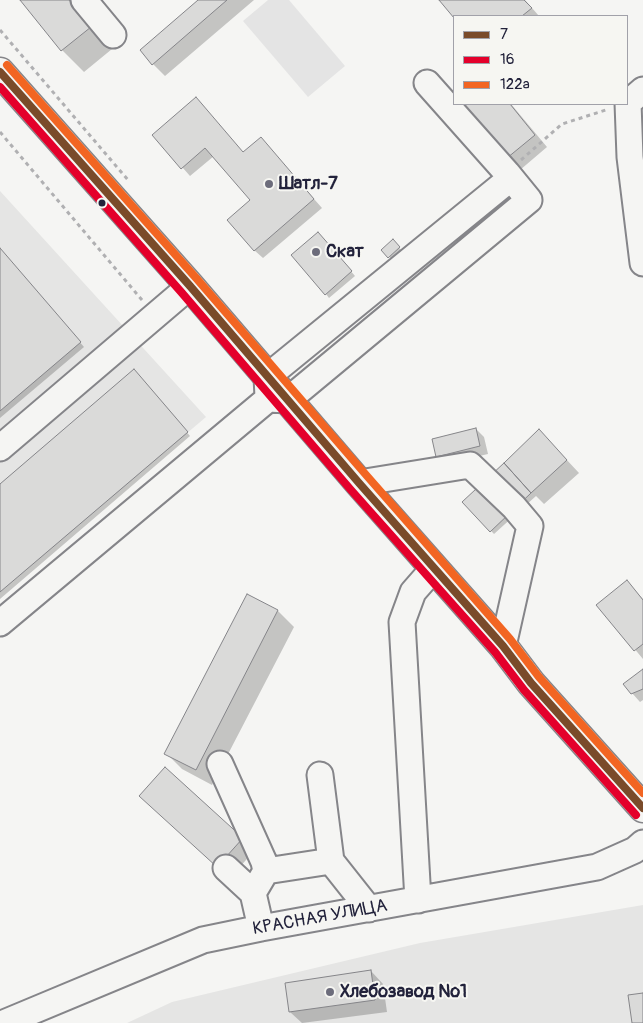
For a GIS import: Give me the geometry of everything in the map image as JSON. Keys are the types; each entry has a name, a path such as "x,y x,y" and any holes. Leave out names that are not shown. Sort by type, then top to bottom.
{"main road":[{"path":"0,72 190,286 275,392 359,483 643,808"}],"street":[{"path":"84,0 113,35"},
{"path":"0,623 275,392 509,175 427,83"},
{"path":"629,100 630,157 643,263"},
{"path":"0,448 190,286"},
{"path":"359,483 470,465 514,507 530,526 502,646"},
{"path":"418,900 402,622 413,592 434,568"},
{"path":"220,764 264,862 266,871 253,893"},
{"path":"320,775 330,861 369,910"},
{"name":"КРАСНАЯ УЛИЦА","path":"4,1023 203,940 597,867 635,850 643,843"},
{"path":"266,871 330,861"},
{"path":"226,868 253,893 261,928"}],"path":[{"path":"509,175 562,124 615,105"},
{"path":"0,132 155,316"}],"shaded area":[{"path":"268,0 289,0 345,66 308,97 243,21"},
{"path":"0,191 206,417 0,592"},
{"path":"643,905 643,1023 127,1023 172,1002 420,943"}],"building":[{"path":"20,0 69,0 91,27 61,51"},
{"path":"198,0 227,0 152,65 140,50"},
{"path":"439,0 524,0 532,8 523,15 453,15 453,17"},
{"name":"Шатл-7","path":"196,97 243,152 261,137 314,199 254,251 227,220 250,200 205,148 181,169 152,135"},
{"path":"511,105 535,135 507,158 463,106"},
{"path":"318,232 352,271 325,295 291,255"},
{"path":"393,239 400,247 388,258 381,250"},
{"path":"0,248 81,342 0,411"},
{"path":"134,369 188,432 0,592 0,484"},
{"path":"476,428 480,446 436,457 432,439"},
{"path":"539,429 567,460 531,493 504,463"},
{"path":"504,463 531,493 490,532 462,502"},
{"path":"627,580 643,600 643,644 634,651 596,605"},
{"path":"247,594 278,610 196,770 164,754"},
{"path":"643,669 643,689 631,694 623,684"},
{"path":"165,767 243,838 217,867 139,796"},
{"name":"Хлебозавод №1","path":"371,970 375,1000 289,1012 285,983"},
{"path":"643,993 643,1023 632,1023 628,995"}],"transit line":[{"name":"122а","path":"7,65 197,279 510,639 539,677 643,793"},
{"name":"7","path":"0,72 190,286 359,483 503,646 531,683 643,808"},
{"name":"16","path":"0,87 182,293 351,490 495,652 524,690 636,815"}],"place":[{"name":"Шатл-7","path":"269,184"},
{"name":"Скат","path":"316,252"},
{"name":"Хлебозавод №1","path":"330,992"}]}
